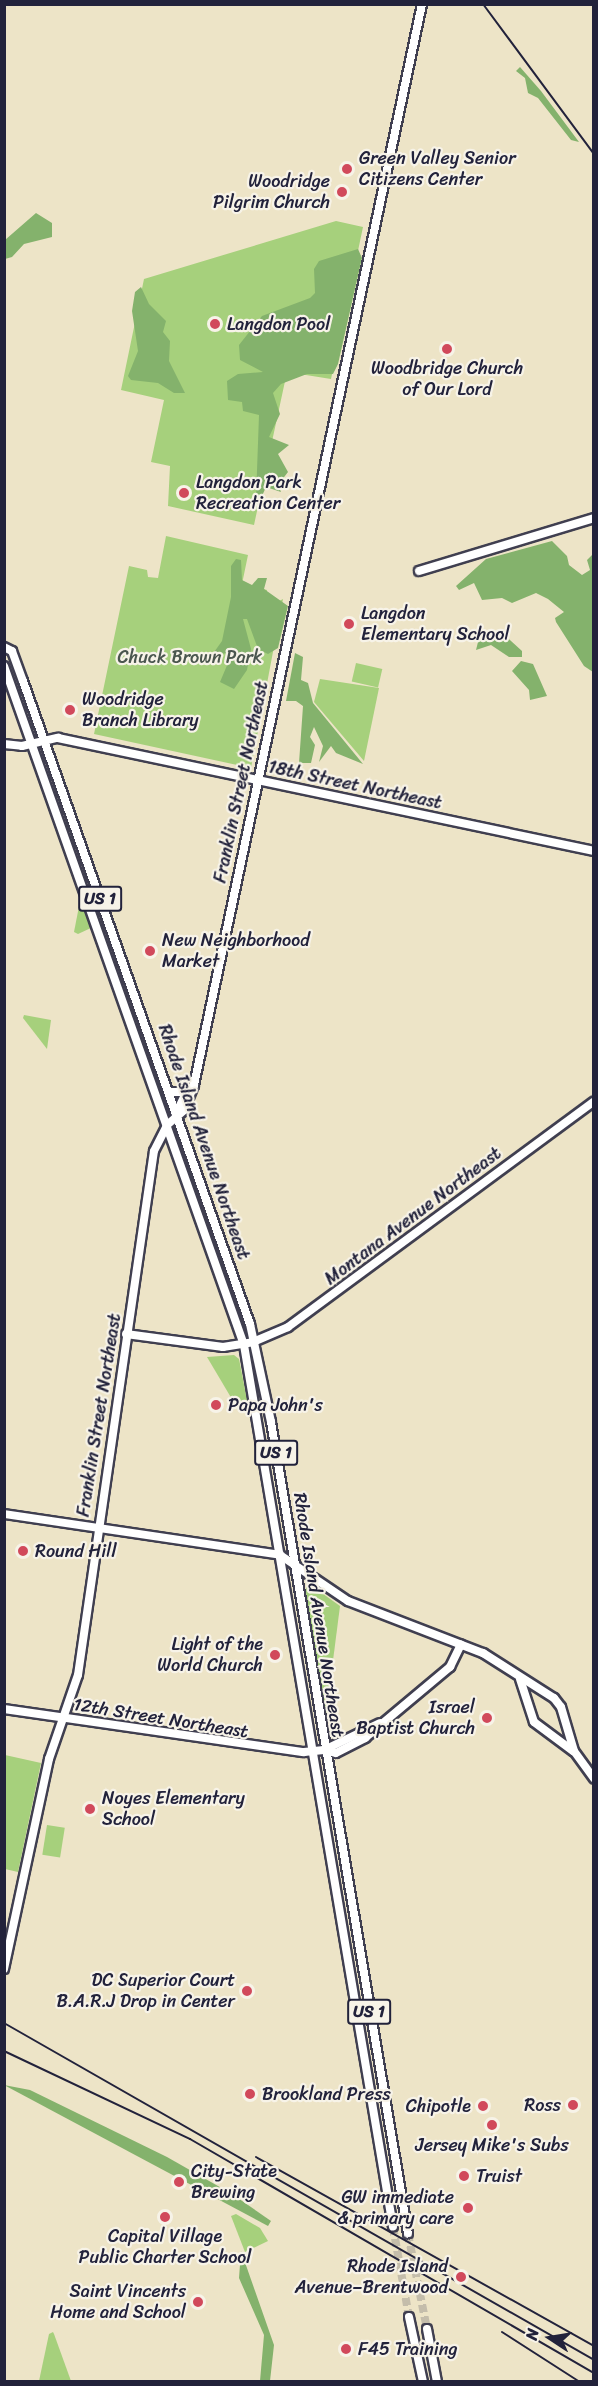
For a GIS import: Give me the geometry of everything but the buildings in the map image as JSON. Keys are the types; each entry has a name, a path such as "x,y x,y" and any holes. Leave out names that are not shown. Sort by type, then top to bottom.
{"main road":[{"name":"Rhode Island Avenue Northeast","path":"4,647 12,651 169,1092 249,1344 279,1470 324,1750 408,2234"},
{"name":"Rhode Island Avenue Northeast","path":"4,666 167,1125 249,1344 266,1472 393,2227"},
{"path":"169,1092 186,1092"},
{"path":"266,1472 279,1470"},
{"path":"280,1555 348,1601 492,1657 560,1703 563,1722 574,1751 594,1779"},
{"path":"518,1676 530,1704 533,1721 574,1751"},
{"path":"530,1704 542,1692"},
{"path":"549,1732 563,1722"},
{"path":"409,2317 423,2382"},
{"path":"427,2329 437,2382"}],"street":[{"name":"Franklin Street Northeast","path":"4,1969 49,1759 78,1675 154,1150 167,1125 188,1102 195,1073 422,4"},
{"path":"419,571 594,518"},
{"name":"18th Street Northeast","path":"4,744 31,743 58,738 594,851"},
{"name":"Franklin Street Northeast","path":"176,1114 195,1073"},
{"name":"Montana Avenue Northeast","path":"249,1344 288,1327 594,1101"},
{"path":"126,1334 207,1347 249,1344"},
{"path":"4,1514 280,1555"},
{"name":"12th Street Northeast","path":"4,1710 269,1749 314,1752 324,1750 380,1723 450,1667 461,1644"}],"green space":[{"path":"520,67 579,142 571,140 538,98 528,93 525,78 516,71"},
{"path":"36,213 52,223 52,237 24,244 12,257 5,259 5,240"},
{"path":"336,221 363,227 331,379 287,372 254,525 168,506 170,466 151,462 164,400 121,390 144,279"},
{"path":"358,249 362,258 338,364 333,374 307,374 281,384 273,393 280,414 269,437 289,445 278,454 288,472 278,485 281,492 266,487 262,496 256,498 259,415 243,411 242,402 228,400 227,381 238,374 263,372 240,360 239,345 262,316 310,298 315,293 314,269 319,261"},
{"path":"141,287 149,304 166,321 163,332 170,341 169,361 185,393 174,393 158,383 131,380 128,376 138,351 132,311 135,292"},
{"name":"Chuck Brown Park","path":"166,536 248,555 242,584 267,590 264,609 283,599 251,768 94,734 129,566 147,570 148,577 158,578"},
{"path":"552,541 567,556 569,565 582,575 590,570 587,560 593,554 593,672 584,666 556,622 555,618 564,612 548,599 536,593 512,603 502,598 482,600 474,583 459,590 456,586 486,559"},
{"path":"236,559 241,560 242,580 252,585 258,578 267,578 264,589 288,606 278,648 268,654 258,649 247,619 243,619 251,649 247,670 234,689 220,682 228,663 228,653 212,655 222,641 231,597 231,566"},
{"path":"500,631 522,651 522,657 509,657 491,645 476,650 479,638 487,640"},
{"path":"295,653 303,657 301,680 308,683 313,703 363,764 336,753 331,746 319,762 323,746 314,727 310,737 315,745 311,763 299,763 303,706 296,701 286,701"},
{"path":"521,661 533,664 547,696 530,700 529,690 512,671"},
{"path":"356,663 382,669 378,688 352,682"},
{"path":"320,679 379,688 364,761 314,702"},
{"path":"81,896 93,927 78,934 74,932"},
{"path":"24,1015 51,1020 47,1049 23,1018"},
{"path":"234,1355 239,1359 250,1415 239,1411 207,1357"},
{"path":"312,1586 340,1606 326,1715 306,1593 306,1587"},
{"path":"5,1755 41,1763 18,1872 5,1869"},
{"path":"47,1825 65,1828 60,1857 42,1855"},
{"path":"4,2085 30,2090 167,2157 232,2194 271,2221 268,2226"},
{"path":"236,2214 260,2228 268,2241 245,2252 231,2216"},
{"path":"241,2251 274,2345 270,2381 260,2381 264,2335 239,2278"},
{"path":"53,2332 71,2381 39,2381 49,2334"}],"tunnel":[{"path":"393,2227 409,2317"},
{"path":"408,2234 427,2329"}],"railway":[{"path":"483,4 594,154"},
{"path":"4,2023 594,2360"},
{"path":"4,2051 190,2139 594,2373"},
{"path":"256,2157 594,2346"},
{"path":"502,2332 580,2382"}],"place":[{"name":"Green Valley Senior Citizens Center","path":"347,169"},
{"name":"Woodridge Pilgrim Church","path":"342,192"},
{"name":"Langdon Pool","path":"215,324"},
{"name":"Woodbridge Church of Our Lord","path":"447,349"},
{"name":"Langdon Park Recreation Center","path":"184,493"},
{"name":"Langdon Elementary School","path":"349,624"},
{"name":"Woodridge Branch Library","path":"70,710"},
{"name":"New Neighborhood Market","path":"150,951"},
{"name":"Papa John's","path":"216,1405"},
{"name":"Round Hill","path":"23,1551"},
{"name":"Light of the World Church","path":"275,1655"},
{"name":"Israel Baptist Church","path":"487,1718"},
{"name":"Noyes Elementary School","path":"90,1809"},
{"name":"DC Superior Court B.A.R.J Drop in Center","path":"247,1991"},
{"name":"Brookland Press","path":"250,2094"},
{"name":"Ross","path":"573,2105"},
{"name":"Chipotle","path":"483,2106"},
{"name":"Jersey Mike's Subs","path":"492,2125"},
{"name":"Truist","path":"464,2176"},
{"name":"City-State Brewing","path":"179,2182"},
{"name":"GW immediate & primary care","path":"468,2208"},
{"name":"Capital Village Public Charter School","path":"165,2217"},
{"name":"Rhode Island Avenue–Brentwood","path":"461,2277"},
{"name":"Saint Vincents Home and School","path":"198,2302"},
{"name":"F45 Training","path":"346,2349"}]}
